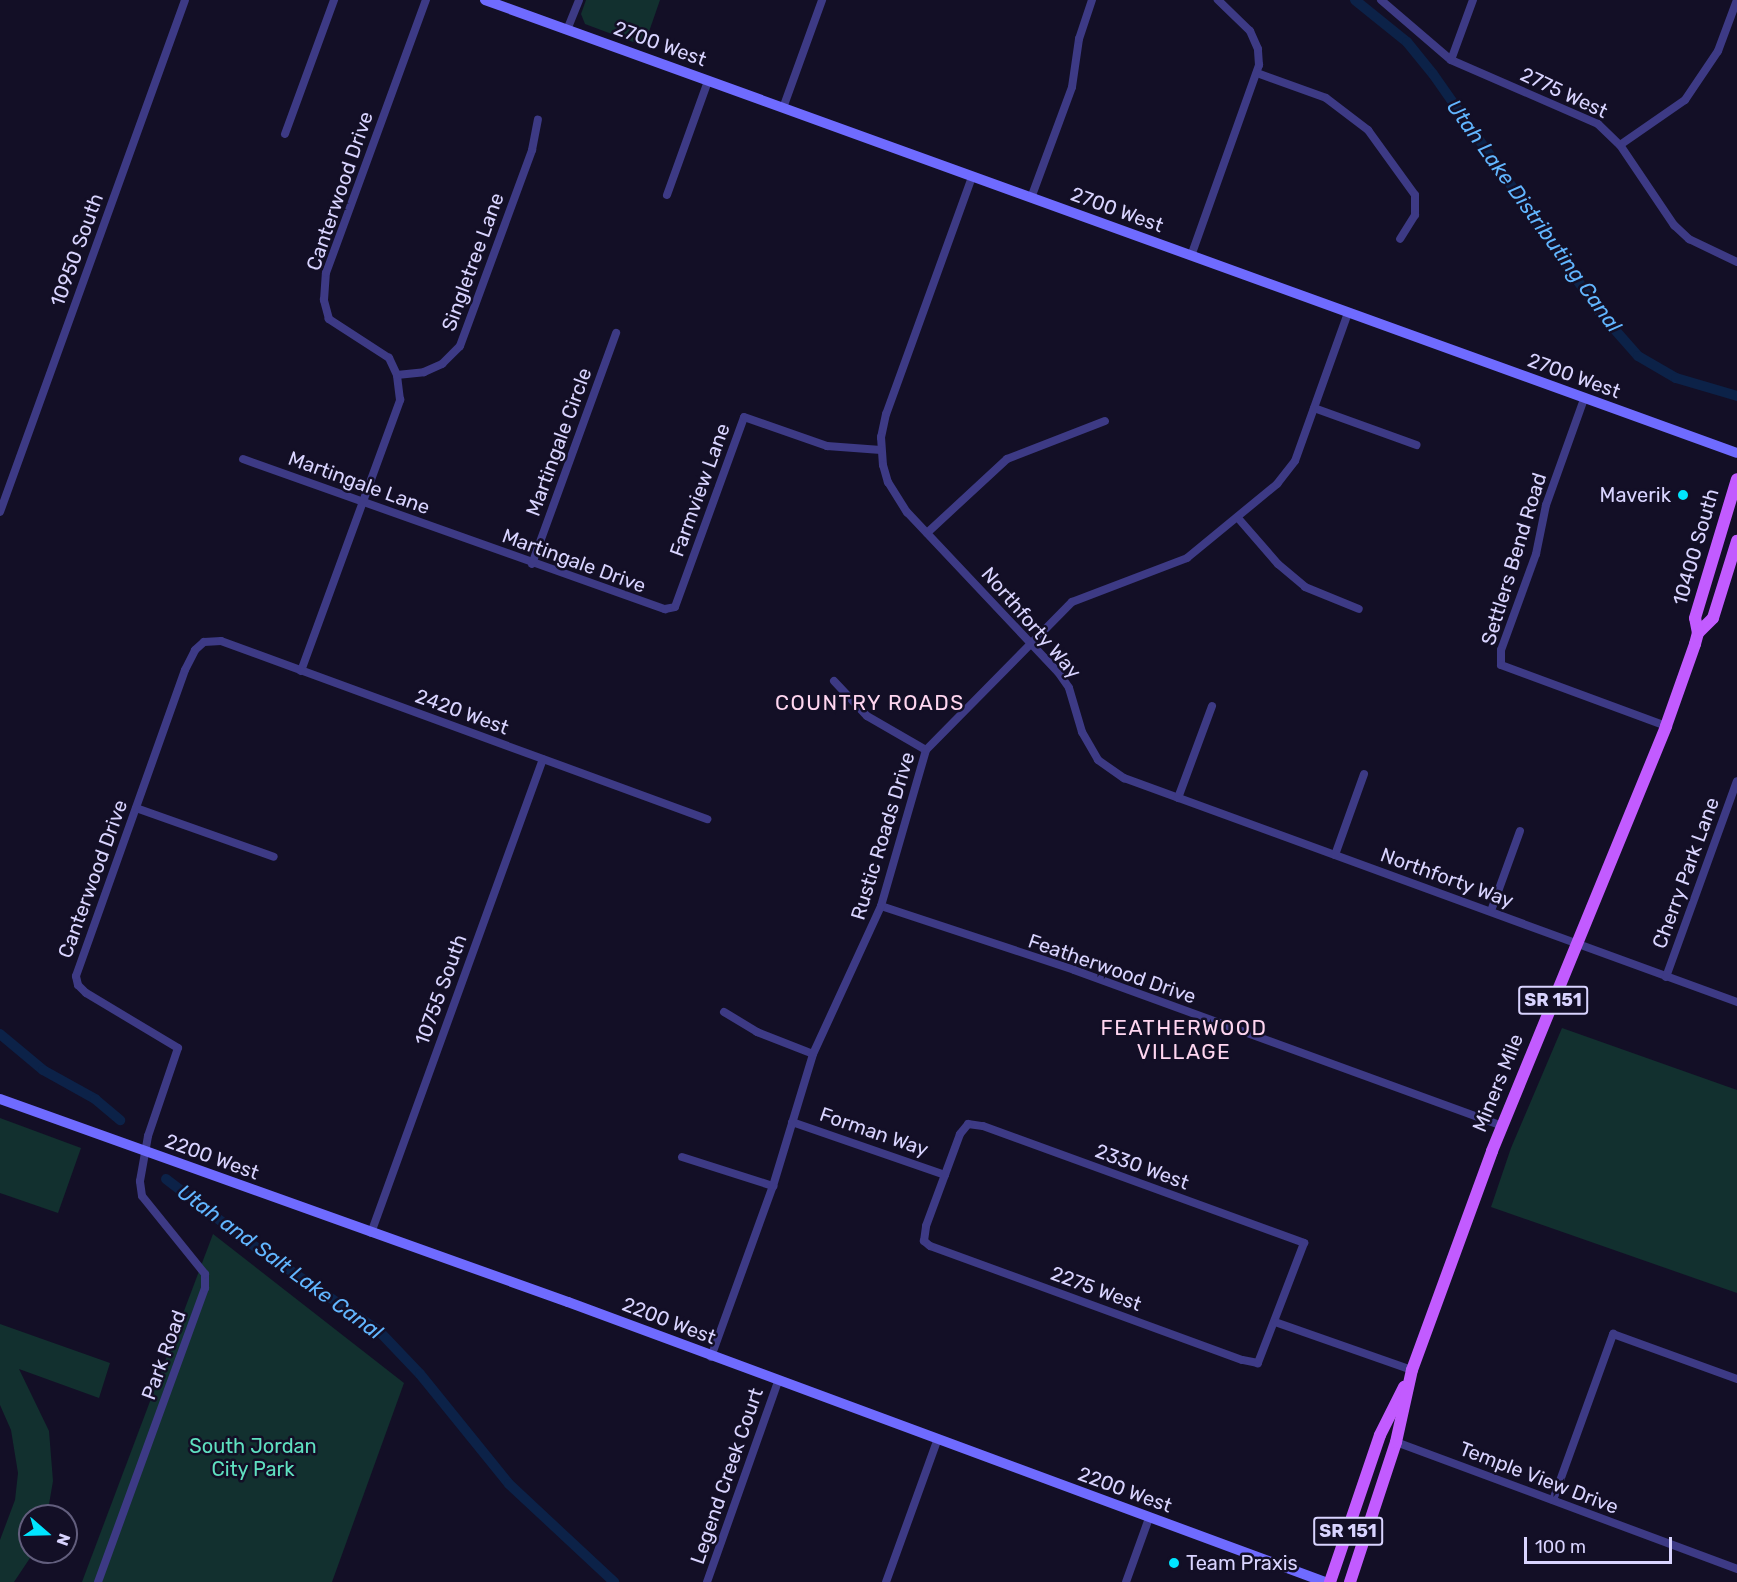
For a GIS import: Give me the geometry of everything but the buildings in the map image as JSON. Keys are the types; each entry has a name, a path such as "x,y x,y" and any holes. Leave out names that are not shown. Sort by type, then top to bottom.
{"main road":[{"name":"10400 South","path":"1698,633 1695,618 1737,479"},
{"name":"10400 South","path":"1698,633 1713,618 1737,541"},
{"name":"Miners Mile","path":"1350,1582 1396,1442 1413,1370 1502,1126 1666,726 1698,633"},
{"name":"SR 151","path":"1330,1582 1380,1435 1413,1370"}],"street":[{"name":"10950 South","path":"0,512 185,0"},
{"path":"285,135 334,0"},
{"name":"Canterwood Drive","path":"397,375 389,358 329,320 324,300 326,273 426,0"},
{"name":"2700 West","path":"485,0 1737,453"},
{"path":"567,30 579,0"},
{"path":"783,108 822,0"},
{"path":"1031,198 1070,94 1079,39 1092,0"},
{"path":"1191,256 1257,73 1258,49 1253,36 1218,0"},
{"name":"2775 West","path":"1382,0 1451,60 1587,118 1620,145 1674,225 1689,239 1737,262"},
{"path":"1451,60 1473,0"},
{"path":"1620,145 1685,100 1718,51 1737,0"},
{"path":"1257,73 1326,98 1368,130 1415,195 1415,215 1400,239"},
{"path":"667,195 708,81"},
{"name":"Singletree Lane","path":"397,375 424,372 442,364 460,346 532,150 538,120"},
{"name":"Northforty Way","path":"972,177 886,414 881,450 896,498 1069,688 1082,732 1098,760 1124,778 1737,1002"},
{"name":"Rustic Roads Drive","path":"711,1356 773,1186 813,1054 881,906 926,750 1029,642 1080,597 1186,558 1238,518 1290,469 1348,313"},
{"name":"Martingale Circle","path":"532,564 616,333"},
{"path":"301,670 400,400 397,375"},
{"name":"Settlers Bend Road","path":"1584,399 1546,505 1536,554 1501,650 1501,665 1666,726"},
{"path":"1314,408 1416,445"},
{"name":"Farmview Lane","path":"675,607 744,417 827,446 881,450"},
{"path":"927,533 1007,459 1105,421"},
{"name":"Martingale Lane","path":"243,459 464,539"},
{"path":"1238,518 1278,564 1305,587 1359,609"},
{"name":"Martingale Drive","path":"464,539 655,608 675,607"},
{"name":"2420 West","path":"204,642 221,641 707,819"},
{"name":"Canterwood Drive","path":"146,1152 148,1136 178,1048 86,993 78,986 76,976 185,670 204,642"},
{"path":"834,681 867,716 926,750"},
{"path":"1178,798 1212,706"},
{"name":"10755 South","path":"370,1233 543,759"},
{"path":"1335,855 1364,774"},
{"name":"Cherry Park Lane","path":"1665,977 1737,782"},
{"path":"136,808 274,857"},
{"path":"1491,911 1520,831"},
{"name":"Featherwood Drive","path":"881,906 1074,970 1502,1126"},
{"path":"724,1012 757,1032 813,1054"},
{"name":"2200 West","path":"0,1099 711,1356 1325,1582"},
{"name":"Forman Way","path":"792,1122 945,1174"},
{"name":"2330 West","path":"945,1174 960,1134 968,1124 983,1126 1304,1244 1275,1322"},
{"name":"Park Road","path":"98,1582 205,1288 205,1274 197,1260 142,1196 140,1181 146,1152"},
{"path":"682,1157 773,1186"},
{"name":"2275 West","path":"945,1174 926,1226 924,1241 1220,1352 1258,1363 1275,1322"},
{"path":"1275,1322 1413,1370"},
{"path":"1553,1500 1613,1334 1737,1379"},
{"name":"Legend Creek Court","path":"707,1582 778,1381"},
{"path":"886,1582 937,1441"},
{"name":"Temple View Drive","path":"1396,1442 1737,1569"},
{"path":"1126,1582 1149,1518"}],"green space":[{"path":"586,0 660,0 644,46 585,24 581,14"},
{"path":"1562,1028 1737,1090 1737,1293 1491,1207 1511,1148"},
{"path":"0,1118 81,1148 58,1213 0,1193"},
{"name":"South Jordan City Park","path":"213,1234 404,1383 332,1582 82,1582"},
{"path":"0,1324 110,1363 99,1398 19,1369 49,1431 53,1481 49,1504 18,1504 18,1564 26,1564 14,1582 0,1582 0,1540 15,1500 18,1473 11,1430 0,1405"}],"waterway":[{"name":"Utah Lake Distributing Canal","path":"1355,0 1407,42 1433,74 1601,314 1638,356 1676,378 1737,396"},
{"name":"Utah and Salt Lake Canal","path":"0,1034 43,1070 95,1099 120,1120"},
{"name":"Utah and Salt Lake Canal","path":"166,1179 247,1241 379,1331 420,1374 509,1484 614,1582"}],"place":[{"name":"Maverik","path":"1683,495"},
{"name":"Team Praxis","path":"1174,1563"}],"district":[{"name":"COUNTRY ROADS","path":"870,703"},
{"name":"FEATHERWOOD VILLAGE","path":"1184,1040"}]}
